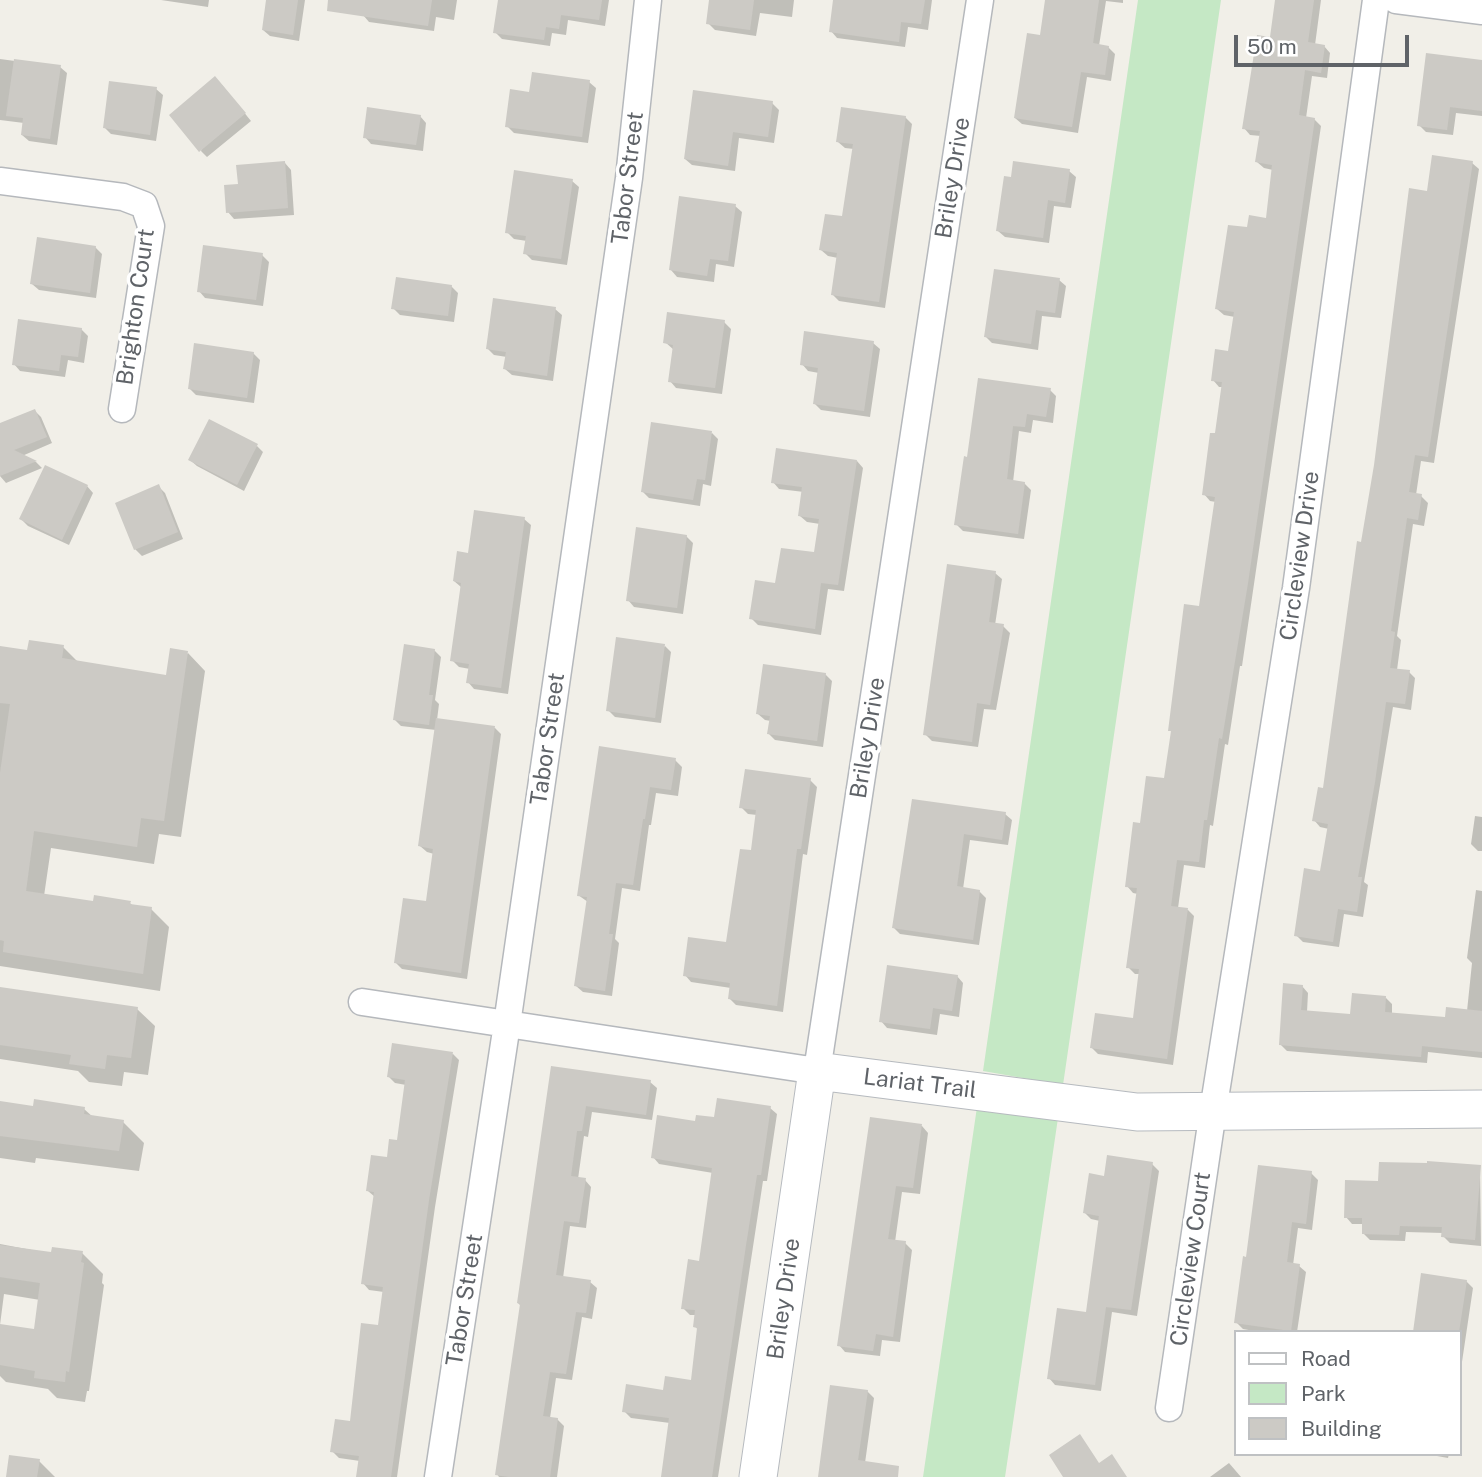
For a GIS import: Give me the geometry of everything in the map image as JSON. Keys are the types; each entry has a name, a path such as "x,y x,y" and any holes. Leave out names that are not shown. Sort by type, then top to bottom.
{"street":[{"name":"Tabor Street","path":"438,1477 507,1024 629,178 648,0"},
{"name":"Briley Drive","path":"758,1477 980,0"},
{"name":"Circleview Drive","path":"1213,1111 1296,588 1376,0"},
{"path":"1396,0 1482,11"},
{"name":"Brighton Court","path":"0,181 123,197 144,205 151,226 122,409"},
{"name":"Lariat Trail","path":"362,1002 817,1071 1137,1112 1482,1109"},
{"name":"Circleview Court","path":"1169,1408 1213,1111"}],"green space":[{"path":"1138,0 1221,0 1063,1085 983,1071"},
{"path":"977,1107 1058,1118 1005,1477 923,1477"}],"building":[{"path":"266,0 298,0 293,35 262,30"},
{"path":"328,0 432,0 428,26 327,11"},
{"path":"498,0 602,0 599,20 561,15 559,29 546,27 544,40 493,33"},
{"path":"709,0 754,0 750,30 706,24"},
{"path":"833,0 925,0 921,24 901,22 899,42 829,32"},
{"path":"1045,0 1099,0 1093,43 1109,46 1105,75 1081,72 1072,127 1014,118 1027,33 1040,35"},
{"path":"1275,0 1314,0 1308,42 1325,45 1321,73 1305,70 1299,115 1315,118 1248,583 1222,739 1219,738 1199,862 1177,860 1171,906 1188,908 1167,1059 1090,1048 1095,1013 1133,1018 1139,969 1126,968 1137,888 1125,887 1133,822 1140,823 1146,776 1164,778 1184,604 1199,606 1215,497 1202,495 1210,433 1215,433 1222,382 1211,381 1215,349 1228,351 1234,312 1215,309 1228,225 1247,227 1249,215 1266,218 1272,165 1255,162 1260,131 1242,129 1257,35 1270,37"},
{"path":"1426,53 1482,60 1482,111 1450,107 1447,130 1417,126"},
{"path":"14,59 61,65 50,139 21,135 23,118 6,116"},
{"path":"532,72 590,80 582,137 505,127 510,89 529,92"},
{"path":"215,76 246,113 199,152 169,115"},
{"path":"109,81 157,87 150,135 103,128"},
{"path":"693,90 773,101 768,137 733,132 728,166 684,159"},
{"path":"367,107 421,115 416,145 363,138"},
{"path":"841,107 906,116 879,302 831,295 837,253 819,250 825,214 842,216 853,144 836,142"},
{"path":"1432,155 1473,161 1428,457 1415,455 1409,492 1422,494 1418,520 1407,518 1391,631 1395,632 1390,668 1410,670 1405,704 1386,702 1358,877 1362,877 1357,912 1338,909 1333,942 1294,936 1304,868 1320,871 1328,824 1312,821 1318,787 1323,788 1357,541 1361,542 1374,465 1409,188 1427,191"},
{"path":"285,161 288,208 226,213 224,185 238,184 236,165"},
{"path":"1013,161 1070,169 1065,203 1048,200 1043,238 996,231 1004,176 1011,177"},
{"path":"514,170 573,179 561,259 523,254 526,236 505,233"},
{"path":"679,196 736,204 728,261 710,259 707,276 669,270"},
{"path":"37,237 96,246 90,293 30,284"},
{"path":"203,245 263,253 256,300 197,292"},
{"path":"994,269 1060,278 1055,313 1036,310 1031,344 984,337"},
{"path":"396,277 452,285 448,316 391,309"},
{"path":"493,298 556,307 547,376 503,369 506,352 486,349"},
{"path":"667,312 725,320 715,388 668,382 673,345 663,343"},
{"path":"18,319 82,328 78,357 61,355 59,371 12,365"},
{"path":"804,331 874,341 864,411 813,404 818,368 800,365"},
{"path":"194,343 254,352 247,398 188,389"},
{"path":"978,378 1051,388 1046,417 1027,414 1025,427 1013,426 1007,479 1025,482 1018,534 954,525"},
{"path":"35,409 47,437 14,450 37,461 0,476 0,423"},
{"path":"209,419 258,444 237,485 188,460"},
{"path":"651,422 712,431 705,480 697,479 693,500 641,492"},
{"path":"776,448 857,460 838,585 821,583 815,629 749,619 755,580 775,583 781,548 814,552 819,519 798,516 802,487 771,483"},
{"path":"45,465 88,485 62,540 19,519"},
{"path":"159,484 178,532 134,550 115,503"},
{"path":"474,510 525,517 501,688 466,683 469,664 450,661 461,583 453,581 457,551 468,553"},
{"path":"636,527 687,535 677,608 626,601"},
{"path":"947,564 996,571 989,622 1004,624 990,705 977,703 972,742 923,735"},
{"path":"616,637 665,644 655,718 606,711"},
{"path":"29,640 64,645 62,658 166,675 170,648 188,651 164,821 141,818 137,847 34,831 26,891 93,901 94,895 152,907 143,974 3,952 4,941 0,940 0,773 10,704 0,703 0,646 27,650"},
{"path":"404,644 435,649 429,695 433,695 429,725 393,720"},
{"path":"763,664 826,673 817,741 767,734 770,716 756,714"},
{"path":"436,718 495,726 461,973 394,963 403,898 426,901 433,849 418,846"},
{"path":"599,746 676,758 671,790 650,787 633,885 616,883 609,934 613,934 605,991 574,986 587,897 577,896"},
{"path":"745,769 811,778 801,849 797,849 777,1006 728,999 730,983 683,976 688,937 726,942 740,849 751,850 756,810 739,808"},
{"path":"912,799 1006,812 1002,840 964,834 957,886 980,890 973,940 892,928"},
{"path":"887,965 958,975 952,1011 933,1008 930,1029 879,1022"},
{"path":"1283,983 1303,985 1301,1010 1350,1014 1352,993 1386,996 1385,1012 1445,1017 1446,1007 1482,1011 1482,1052 1422,1046 1421,1057 1279,1045"},
{"path":"0,987 138,1007 131,1058 107,1055 105,1069 69,1064 71,1055 0,1045"},
{"path":"392,1043 453,1052 429,1200 391,1477 356,1477 359,1456 330,1452 335,1419 350,1421 361,1323 378,1325 383,1287 361,1284 374,1192 366,1191 371,1155 387,1157 389,1139 397,1140 405,1080 387,1077"},
{"path":"551,1066 651,1080 646,1115 586,1106 582,1131 577,1131 571,1176 586,1178 579,1223 564,1221 556,1275 591,1280 586,1313 576,1312 566,1374 550,1372 543,1416 558,1418 550,1477 509,1477 495,1475"},
{"path":"717,1098 771,1106 761,1175 757,1175 712,1477 661,1477 669,1418 622,1412 626,1384 663,1390 665,1376 691,1380 697,1328 693,1327 695,1310 681,1309 688,1259 699,1261 712,1168 651,1158 657,1115 695,1121 696,1115 714,1117"},
{"path":"34,1099 85,1107 84,1114 124,1120 119,1151 0,1136 0,1101 33,1106"},
{"path":"870,1117 922,1124 913,1188 896,1186 888,1239 906,1241 893,1337 876,1334 873,1351 837,1346"},
{"path":"1107,1155 1153,1162 1131,1310 1106,1307 1095,1385 1047,1379 1057,1308 1086,1312 1099,1216 1083,1213 1089,1173 1104,1176"},
{"path":"1427,1161 1481,1165 1475,1240 1441,1237 1442,1227 1400,1226 1399,1235 1362,1234 1362,1218 1344,1218 1345,1180 1378,1181 1379,1162"},
{"path":"1258,1165 1312,1171 1306,1224 1292,1222 1287,1262 1300,1264 1291,1330 1234,1323 1243,1256 1246,1257"},
{"path":"0,1245 51,1252 52,1247 83,1251 81,1262 84,1263 69,1372 66,1371 65,1382 34,1378 35,1371 0,1365 0,1324 34,1329 40,1283 0,1277"},
{"path":"1421,1273 1467,1280 1459,1330 1413,1330"},
{"path":"830,1385 868,1390 858,1460 899,1466 898,1477 818,1477"},
{"path":"1080,1434 1099,1463 1112,1454 1127,1477 1063,1477 1049,1455"},
{"path":"9,1455 40,1459 37,1477 6,1477"}]}
